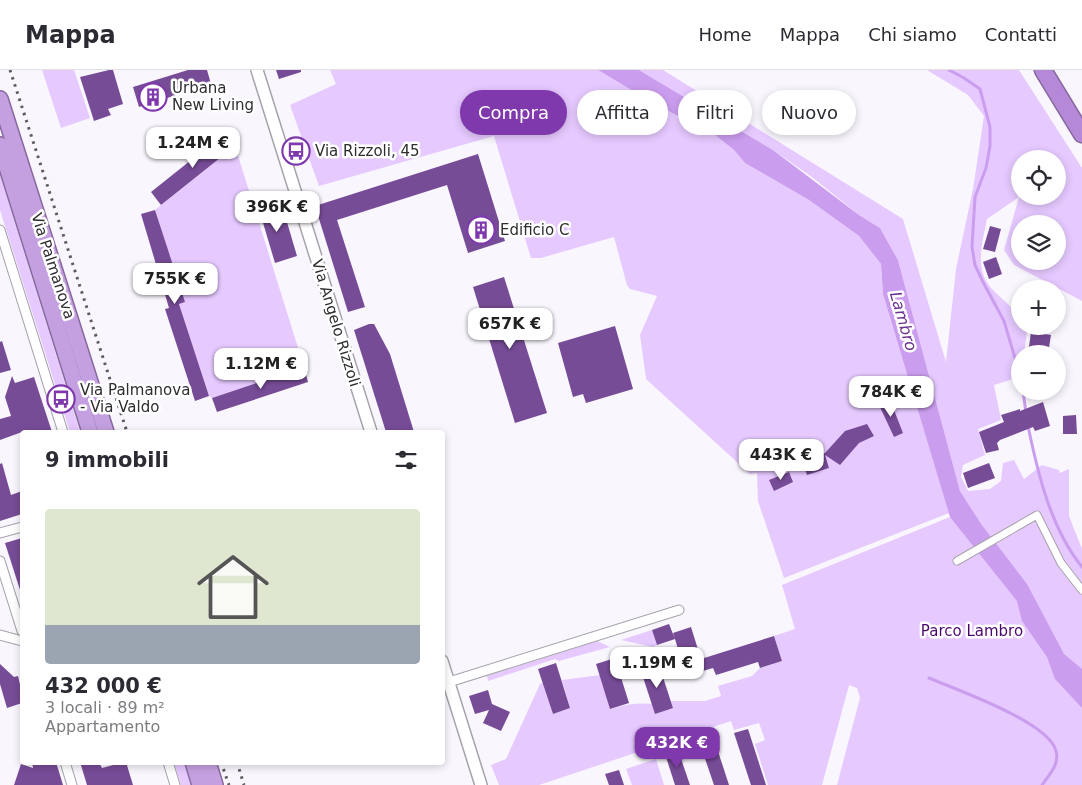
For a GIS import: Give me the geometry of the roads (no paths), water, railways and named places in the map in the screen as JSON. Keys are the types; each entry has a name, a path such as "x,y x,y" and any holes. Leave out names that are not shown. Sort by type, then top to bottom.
{"highway":[{"path":"1043,70 1082,134"},
{"name":"Via Palmanova","path":"0,99 105,430"},
{"name":"Via Palmanova","path":"0,144 89,430"},
{"path":"194,765 200,785"},
{"path":"209,765 215,785"}],"street":[{"name":"Via Angelo Rizzoli","path":"257,70 370,430"},
{"path":"0,230 62,430"},
{"path":"960,560 1038,515 1061,563 1082,590"},
{"path":"0,533 20,527"},
{"path":"0,561 20,625"},
{"path":"449,682 679,610"},
{"path":"0,635 20,640"},
{"path":"445,670 481,785"},
{"path":"66,765 72,785"},
{"path":"169,765 175,785"}],"water":[{"path":"598,70 639,70 678,93 678,116 668,111 668,90 631,90"},
{"name":"Lambro","path":"715,135 748,135 773,150 859,215 880,228 898,260 960,491 981,524 1027,584 1064,654 1082,669 1082,708 1055,679 1047,657 1022,621 1017,601 950,517 883,294 881,264 859,236 809,200 745,163 734,150"}],"waterway":[{"path":"949,70 980,89 990,127 990,146 986,168 975,197 972,247 975,265 1004,321 1011,345"},
{"path":"1024,400 1026,413"},
{"path":"1028,426 1047,500 1062,536 1082,567"},
{"path":"929,678 1020,718 1050,740 1057,756 1053,769 1042,785"}],"railway":[{"path":"10,70 126,430"},
{"path":"222,765 229,785"},
{"path":"238,765 244,785"}],"place":[{"name":"Urbana New Living","path":"153,97"},
{"name":"Via Rizzoli, 45","path":"296,151"},
{"name":"Edificio C","path":"481,230"},
{"name":"Via Palmanova - Via Valdo","path":"61,399"}],"park label":[{"name":"Parco Lambro","path":"972,631"}]}
